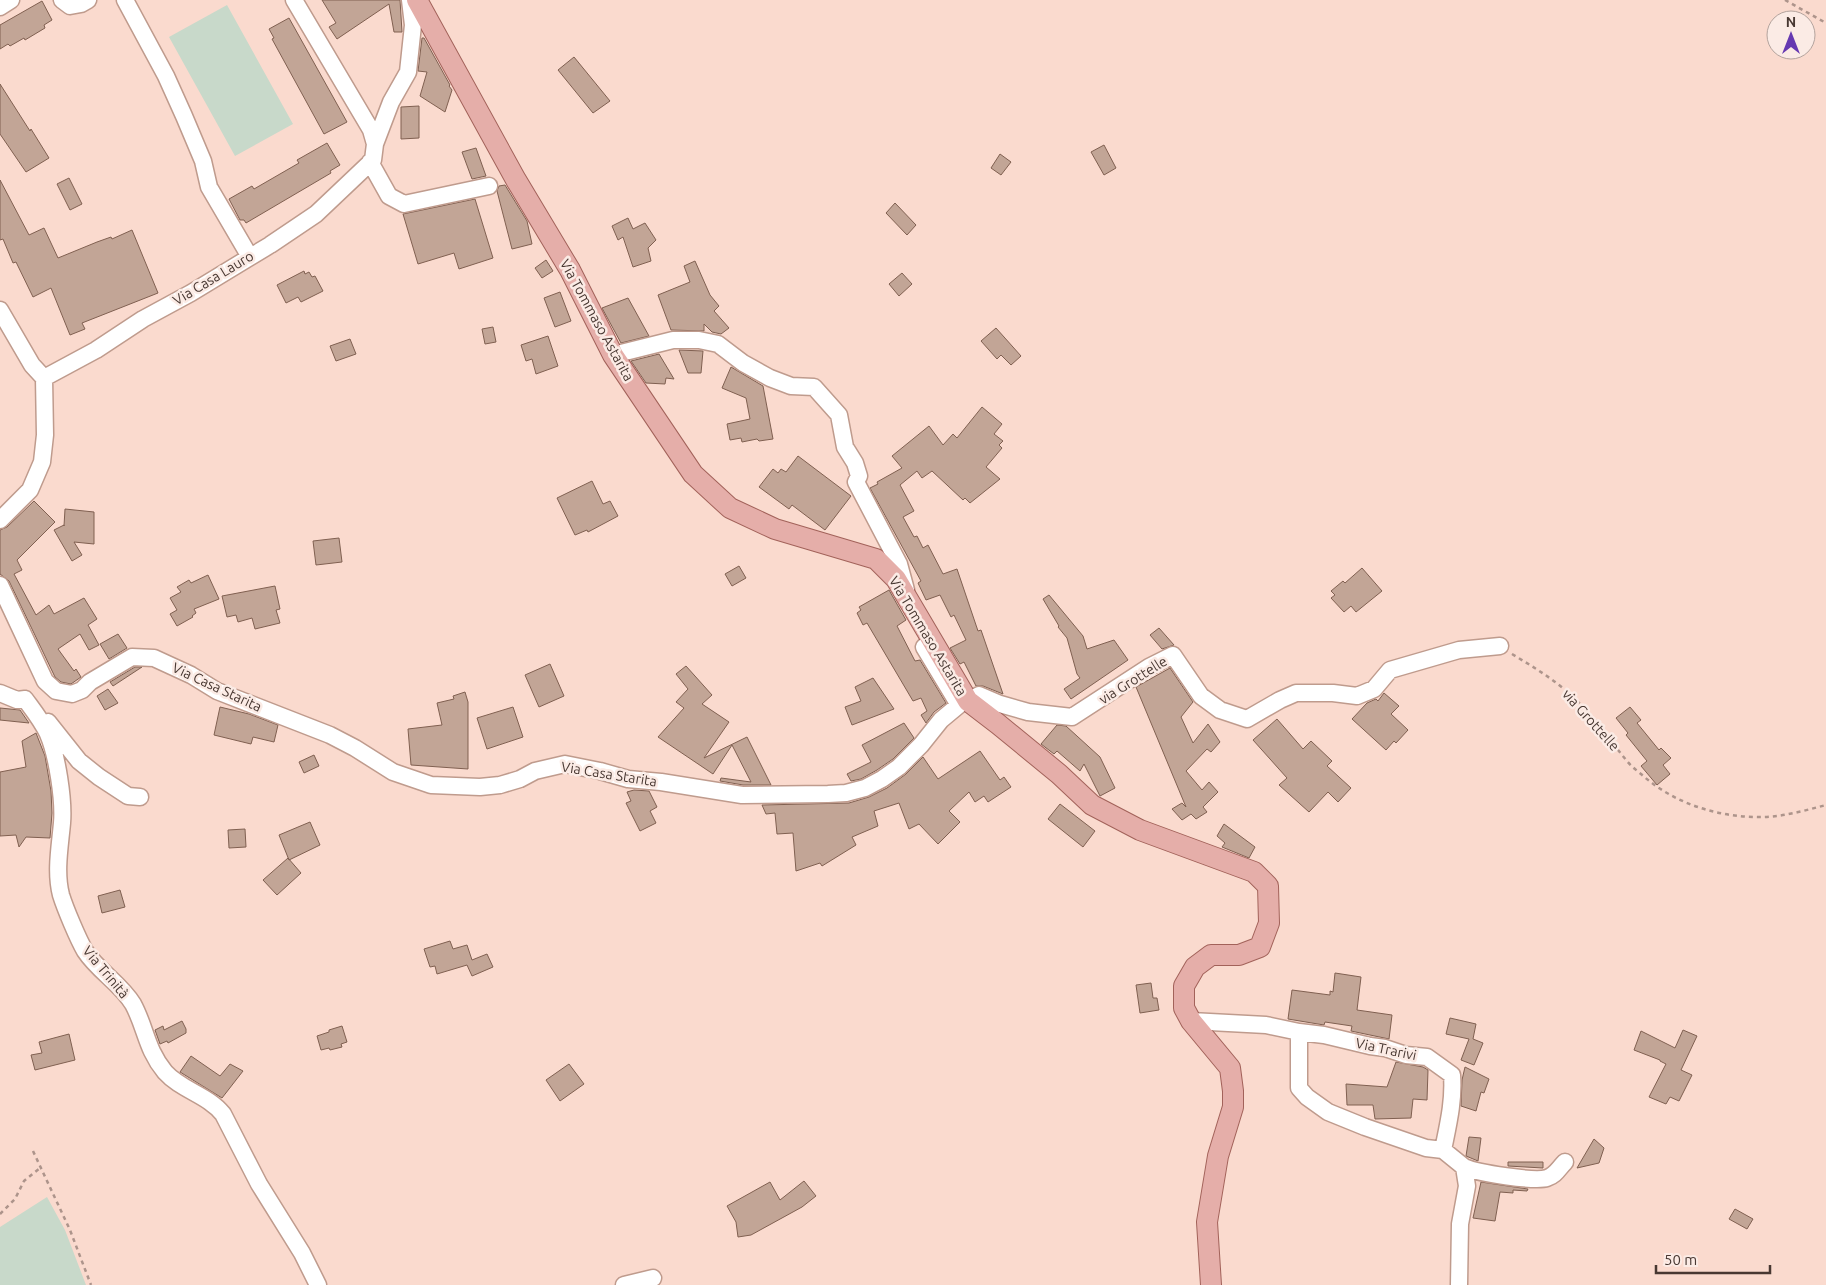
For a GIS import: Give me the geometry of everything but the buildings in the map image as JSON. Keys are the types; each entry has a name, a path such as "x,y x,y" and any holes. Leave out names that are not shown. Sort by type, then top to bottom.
{"main road":[{"name":"Via Tommaso Astarita","path":"417,0 516,180 570,270 613,355 693,474 730,508 775,529 876,559 896,579 968,702 1028,749 1092,805 1140,830 1254,872 1268,886 1269,923 1260,947 1238,956 1211,956 1195,967 1184,986 1184,1008 1191,1021 1230,1068 1233,1091 1233,1107 1218,1156 1207,1222 1211,1285"}],"street":[{"path":"0,7 11,0"},
{"path":"62,0 70,6 81,4 88,0"},
{"path":"125,0 166,76 184,116 203,161 209,187 250,257"},
{"path":"294,0 371,130 375,144"},
{"path":"410,0 413,25 408,72 391,102 370,162 389,196 404,204 489,186"},
{"name":"Via Casa Lauro","path":"44,378 96,350 143,319 191,293 316,214 370,162"},
{"path":"0,310 32,365 44,378 45,435 42,462 30,490 0,520"},
{"path":"613,355 673,340 699,340 718,344 743,363 770,378 791,386 814,387 839,415 845,447 855,463 859,476 856,482 899,564 910,602"},
{"path":"0,584 45,681 26,698 17,700 0,693"},
{"name":"Via Casa Starita","path":"45,681 56,691 72,694 82,690 90,682 132,657 154,658 191,675 217,691 330,735 393,772 430,785 480,787 500,785 520,779 535,770 565,764 600,770 628,779 661,782 742,795 846,793 865,788 900,768 921,746 941,720 960,705 924,647 932,641"},
{"name":"via Grottelle","path":"968,702 979,695 1000,704 1028,712 1072,717 1148,667 1173,655 1201,696 1220,710 1247,719 1296,693 1333,693 1357,696 1374,689 1390,670 1459,650 1500,646"},
{"path":"26,698 79,761 103,780 128,796 140,797"},
{"name":"Via Trinità","path":"26,698 48,735 60,783 62,822 58,859 61,894 85,951 116,982 133,1004 153,1056 167,1074 186,1088 217,1106 223,1114 259,1184 302,1253 318,1285"},
{"name":"Via Trarivi","path":"1191,1021 1266,1024 1385,1048 1406,1055 1427,1057 1452,1075 1454,1089 1453,1104 1443,1150"},
{"path":"1299,1032 1299,1088 1312,1101 1328,1112 1389,1136 1433,1150 1443,1150 1464,1167 1473,1171 1508,1177 1544,1179 1555,1174 1565,1162"},
{"path":"1458,1285 1460,1224 1467,1186 1464,1167"},
{"path":"624,1285 653,1278"}],"path":[{"path":"1785,0 1826,23"},
{"name":"via Grottelle","path":"1500,646 1544,672 1577,700 1602,728 1627,762 1656,788 1692,806 1723,814 1756,817 1783,815 1826,805"},
{"path":"33,1150 70,1230 91,1285"},
{"path":"0,1214 15,1199 24,1181 40,1168"}],"green space":[{"path":"227,5 293,124 235,156 169,37"},
{"path":"47,1197 65,1230 86,1285 0,1285 0,1227"}]}
